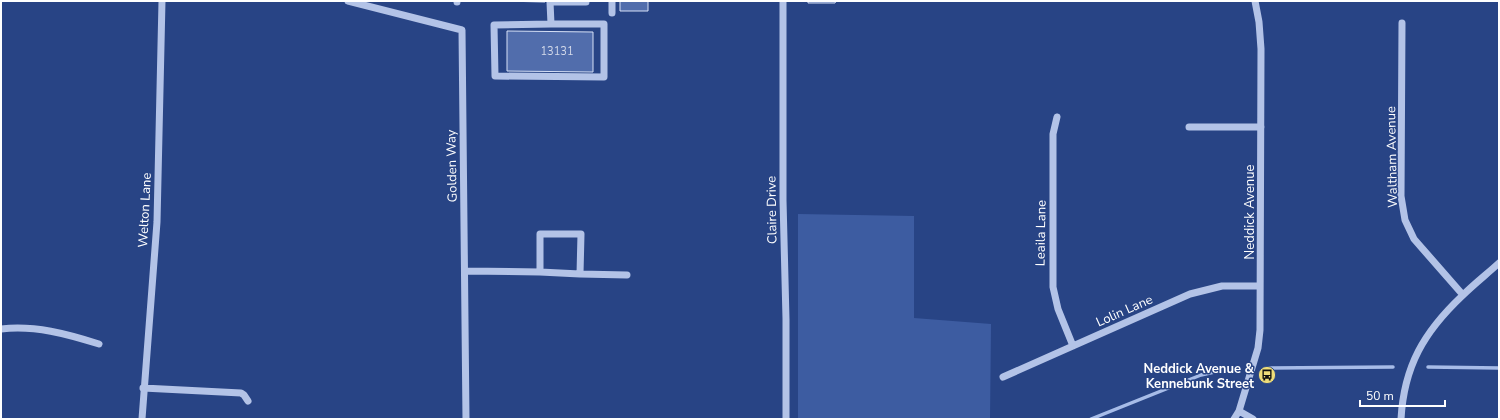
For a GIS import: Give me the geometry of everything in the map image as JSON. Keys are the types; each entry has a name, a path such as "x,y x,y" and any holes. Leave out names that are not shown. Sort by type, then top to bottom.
{"street":[{"name":"Welton Lane","path":"142,419 143,388 157,222 162,1"},
{"name":"Golden Way","path":"348,1 462,30 466,419"},
{"path":"612,1 612,13"},
{"name":"Claire Drive","path":"783,1 783,200 786,319 786,419"},
{"name":"Neddick Avenue","path":"1234,419 1239,411 1258,348 1260,330 1260,38 1255,1"},
{"path":"551,24 550,2 586,2"},
{"name":"Waltham Avenue","path":"1402,23 1402,209 1407,225 1414,239 1463,295"},
{"path":"551,24 604,24 604,78 495,76 494,25 551,24"},
{"name":"Leaila Lane","path":"1057,117 1053,134 1052,274 1054,300 1073,346"},
{"path":"1189,127 1261,127"},
{"path":"540,272 540,234 581,234 580,274"},
{"path":"1401,419 1406,381 1418,350 1435,324 1463,295 1499,263"},
{"path":"465,271 627,275"},
{"name":"Lolin Lane","path":"1003,377 1190,294 1222,286 1260,286"},
{"path":"1,329 14,327 63,333 99,344"},
{"path":"143,388 241,393 248,401"},
{"path":"1239,411 1253,419"}],"shaded area":[{"path":"798,214 914,216 914,318 991,324 990,419 798,419"}],"building":[{"path":"502,1 545,1 545,2"},
{"path":"620,1 648,1 648,11 620,11"},
{"path":"808,1 836,1 835,3 808,3"},
{"path":"507,31 593,32 593,72 507,71"}],"waterway":[{"path":"1269,368 1393,367"},
{"path":"1428,367 1499,368"},
{"path":"1091,419 1201,375 1219,371 1234,370"}],"place":[{"name":"Neddick Avenue & Kennebunk Street","path":"1267,375"}]}
